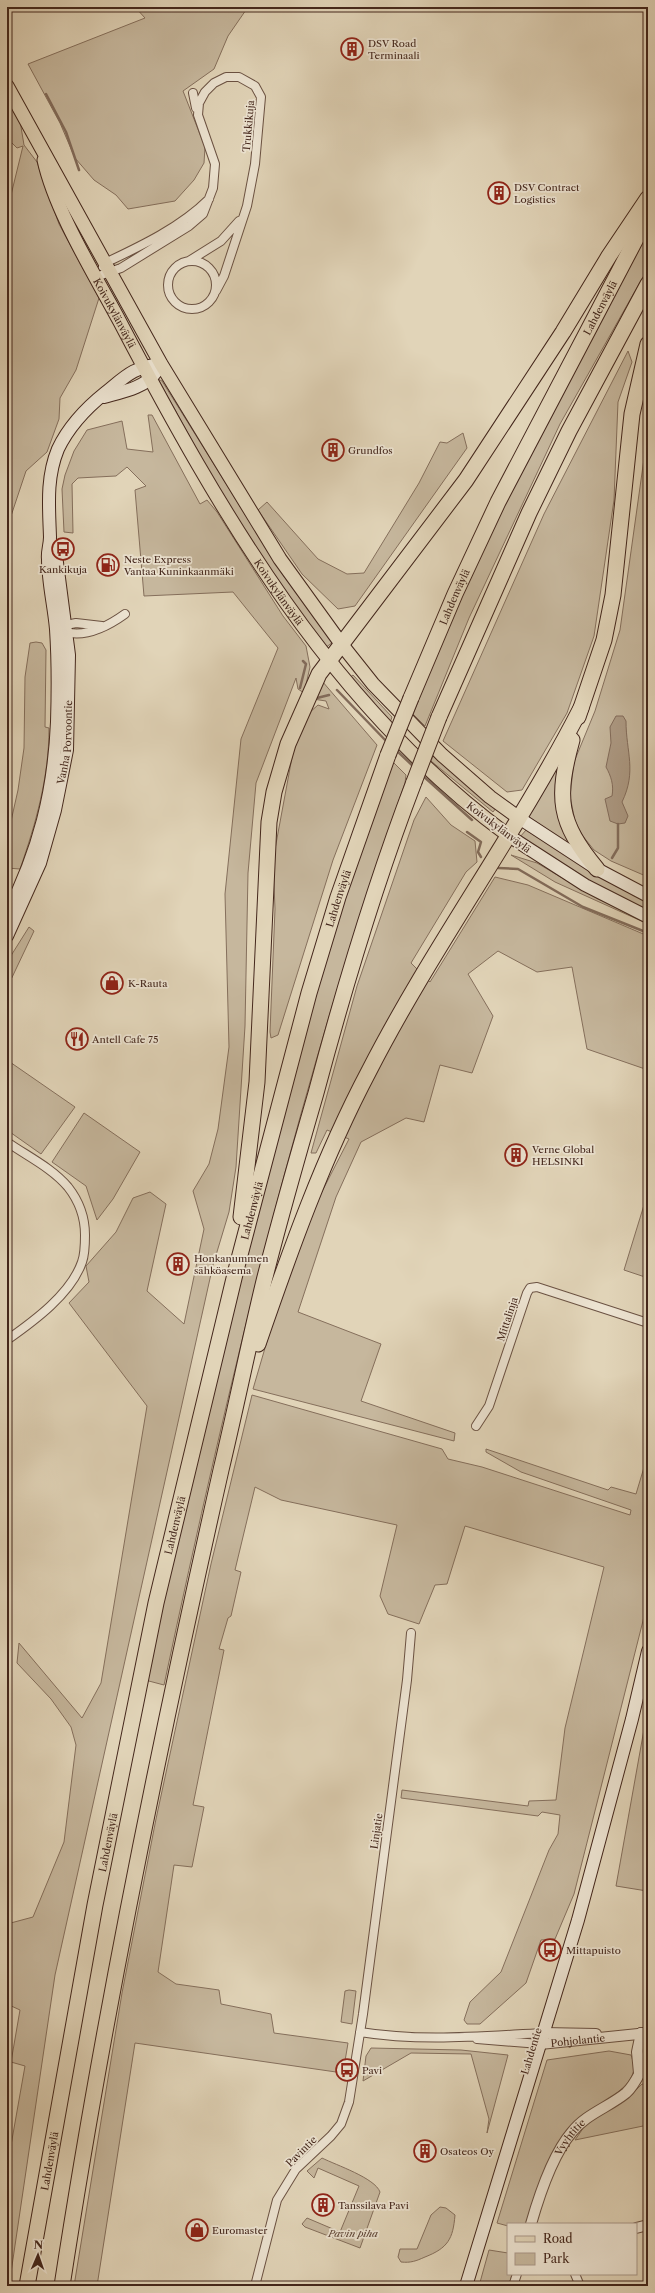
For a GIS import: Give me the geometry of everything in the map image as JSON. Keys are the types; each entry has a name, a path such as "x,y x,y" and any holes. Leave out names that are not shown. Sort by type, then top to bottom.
{"highway":[{"path":"236,1270 257,1082 269,822 274,792 288,744 313,686 329,662 466,480 564,332 610,256 648,198"},
{"name":"Lahdenväylä","path":"27,2286 94,1905 151,1626 236,1270 309,993 338,897 388,755 455,594 498,502 648,216"},
{"path":"62,2286 100,2053 127,1912 186,1627 265,1276 341,999 370,907 414,782 439,717 528,513 569,431 648,284"},
{"path":"597,869 576,841 568,824 562,802 564,772 581,708 604,640 613,595 632,414 648,344"},
{"path":"233,1417 284,1269 317,1181 362,1085 406,1004 558,753 581,708"}],"main road":[{"name":"Koivukylänväylä","path":"7,86 43,154 56,172 161,364 280,559 342,645 373,684 416,731 467,777 519,818 597,869 648,896"},
{"name":"Koivukylänväylä","path":"43,154 47,175 62,210 150,380 234,523 329,662 408,750 446,786 509,836 585,885 648,917"},
{"name":"Vanha Porvoontie","path":"7,936 40,863 61,783 69,731 69,655 47,557 50,540 48,498 54,462 58,449 71,427 88,407 130,373 143,366 161,364"},
{"path":"150,380 161,364"},
{"name":"Vanha Porvoontie","path":"98,399 150,380"},
{"name":"Vanha Porvoontie","path":"7,914 25,878 48,800 57,721 63,628"},
{"name":"Lahdentie","path":"466,2286 487,2215 511,2118 578,1920 584,1890 632,1719 648,1651"}],"street":[{"name":"Trukkikuja","path":"198,115 198,103 205,92 220,79 239,77 251,82 260,93 261,104 250,194 224,276 208,303 194,309 180,305 174,300 168,287 168,280 176,267 189,261 221,241 241,219"},
{"path":"108,268 198,220 206,208 207,201 213,188 215,164 198,115 193,93"},
{"path":"96,277 179,223 207,201"},
{"path":"189,261 204,263 210,268 216,283 216,291"},
{"path":"63,628 77,634 88,632 113,622 125,614"},
{"path":"7,1142 52,1172 67,1187 82,1211 85,1228 82,1261 66,1288 36,1318 7,1340"},
{"name":"Mittalinja","path":"476,1426 489,1406 530,1288 537,1287 648,1323"},
{"name":"Linjatie","path":"360,2032 407,1680 411,1633"},
{"path":"360,2032 384,2036 538,2039"},
{"name":"Pavintie","path":"255,2286 271,2221 280,2194 296,2169 331,2136 345,2117 352,2091 360,2032"},
{"name":"Pohjolantie","path":"538,2039 616,2036 644,2033"},
{"name":"Vyyhtitie","path":"531,2223 541,2190 572,2131 584,2120 626,2093 640,2074 637,2052 644,2033"},
{"path":"637,2228 648,2225"},
{"path":"513,2286 517,2275"},
{"path":"575,2275 580,2286"}],"green space":[{"path":"135,7 248,7 228,36 214,69 183,91 205,147 204,163 194,180 175,201 128,209 116,195 94,180 75,158 60,123 28,64 145,18"},
{"path":"7,97 20,121 24,145 37,162 59,224 99,298 76,370 60,398 59,419 47,452 26,471 11,516 7,517 7,197 11,195 23,146 17,148 10,141"},
{"path":"648,227 648,268 560,424 469,618 425,726 413,714 454,611 506,498"},
{"path":"628,351 632,362 618,402 614,500 594,636 567,713 522,790 507,792 443,741 544,514"},
{"path":"158,379 162,381 283,575 333,642 325,648 265,563 207,468"},
{"path":"148,415 152,415 200,504 207,500 217,512 283,616 306,646 310,667 304,693 298,689 296,678 256,783 248,873 245,1026 236,1167 229,1212 213,1265 55,1975 9,2286 7,2286 7,2168 25,2066 11,2062 20,2010 7,2004 7,1924 33,1917 64,1842 76,1745 71,1727 51,1699 17,1663 19,1643 82,1718 101,1683 147,1406 69,1303 89,1282 86,1266 116,1232 133,1198 150,1192 166,1204 147,1291 184,1324 204,1229 193,1191 209,1164 218,1129 229,1047 225,894 241,739 278,648 233,592 144,596 135,490 146,486 127,467 116,476 78,478 72,484 73,533 64,532 62,489 65,475 74,451 87,430 122,421 127,449 153,452"},
{"path":"648,430 648,877 611,861 594,850 582,835 575,821 570,796 574,762 595,711 620,630"},
{"path":"463,433 467,448 355,606 338,609 302,574 258,510 267,502 318,559 347,574 364,573 419,483 440,442 447,443"},
{"path":"30,643 42,643 46,650 45,727 49,728 47,764 36,817 20,869 7,868 7,839 18,790 24,748 25,677"},
{"path":"353,675 392,717 390,723 349,678"},
{"path":"322,681 377,745 333,860 278,1035 271,1038 275,909 273,860 293,752 309,713 318,705 329,709 326,701 313,699"},
{"path":"562,755 572,846 526,815"},
{"path":"433,756 496,808 493,812 431,761"},
{"path":"393,762 406,775 405,783 367,893 300,1117 241,1343 214,1457 164,1685 145,1680 195,1460 301,1045 350,882"},
{"path":"426,797 451,825 475,841 477,862 466,872 411,963 430,982 495,877 528,885 648,936 648,1070 587,1049 572,967 537,972 498,951 468,974 493,1016 472,1073 440,1065 424,1122 406,1118 361,1142 336,1197 298,1312 381,1344 361,1401 455,1433 454,1441 253,1389 277,1307 311,1213 349,1139 327,1130 316,1153 311,1153 357,986 414,820"},
{"path":"526,830 605,880 648,903 648,911 599,887 520,837"},
{"path":"511,855 537,863 598,899 648,920 648,924 555,882"},
{"path":"29,927 34,931 7,988 7,962"},
{"path":"7,1060 75,1107 41,1154 7,1130"},
{"path":"84,1113 140,1152 113,1199 97,1220 86,1186 52,1162"},
{"path":"648,1192 648,1278 624,1270"},
{"path":"252,1395 442,1449 448,1459 482,1467 630,1515 631,1510 521,1472 486,1452 486,1449 608,1490 611,1487 636,1494 648,1454 648,1601 574,1894 555,1939 541,1940 526,1983 480,2024 467,2024 464,2020 470,2002 501,1972 549,1850 558,1834 560,1815 542,1812 538,1816 401,1798 402,1790 528,1806 529,1801 556,1800 565,1728 604,1567 465,1526 447,1584 435,1585 419,1624 388,1614 380,1596 397,1525 281,1500 255,1487 235,1570 241,1572 231,1616 228,1618 219,1649 224,1650 193,1805 204,1807 192,1867 174,1865 158,1972 176,1984 219,1990 221,2004 271,2014 274,2033 348,2043 343,2073 135,2043 97,2286 74,2286 122,1993 156,1819 211,1564"},
{"path":"648,1707 648,1887 647,1891 616,1886"},
{"path":"345,1991 356,1991 352,2024 341,2022"},
{"path":"371,2048 461,2050 508,2055 487,2133 489,2119 471,2054 411,2053 363,2081 366,2056"},
{"path":"609,2051 631,2055 634,2067 632,2076 626,2085 608,2100 576,2121 569,2127 562,2137 543,2173 526,2223 507,2223 507,2226 497,2223 547,2060"},
{"path":"642,2084 648,2084 648,2125 575,2140 586,2124 629,2097"},
{"name":"Pavin piha","path":"322,2158 363,2177 377,2187 380,2192 360,2248 305,2227 302,2224 307,2218 340,2232 359,2186 318,2168 314,2178 307,2171"},
{"path":"440,2207 446,2208 455,2215 453,2230 448,2242 433,2254 416,2261 401,2262 398,2257 400,2249 417,2249 431,2215"},
{"path":"489,2250 507,2253 507,2275 512,2275 509,2286 479,2286"}],"shaded area":[{"path":"616,716 623,716 626,721 630,762 629,781 622,802 628,816 625,823 618,824 610,821 605,799 612,796 612,781 606,767 611,743 610,727"}],"waterway":[{"path":"46,94 66,132 79,170"},
{"path":"300,688 306,664 303,661"},
{"path":"337,690 388,743"},
{"path":"317,698 329,695"},
{"path":"396,750 414,767"},
{"path":"422,775 472,820"},
{"path":"612,858 618,848 618,824"},
{"path":"467,832 481,842 478,852 481,857"},
{"path":"498,868 518,869 583,907 648,933"}],"place":[{"name":"DSV Road Terminaali","path":"352,49"},
{"name":"DSV Contract Logistics","path":"499,193"},
{"name":"Grundfos","path":"333,450"},
{"name":"Kankikuja","path":"63,549"},
{"name":"Neste Express Vantaa Kuninkaanmäki","path":"108,565"},
{"name":"K-Rauta","path":"112,983"},
{"name":"Antell Cafe 75","path":"77,1039"},
{"name":"Verne Global HELSINKI","path":"516,1155"},
{"name":"Honkanummen sähköasema","path":"178,1264"},
{"name":"Mittapuisto","path":"550,1950"},
{"name":"Pavi","path":"347,2070"},
{"name":"Osateos Oy","path":"425,2151"},
{"name":"Tanssilava Pavi","path":"323,2205"},
{"name":"Euromaster","path":"197,2230"}]}
